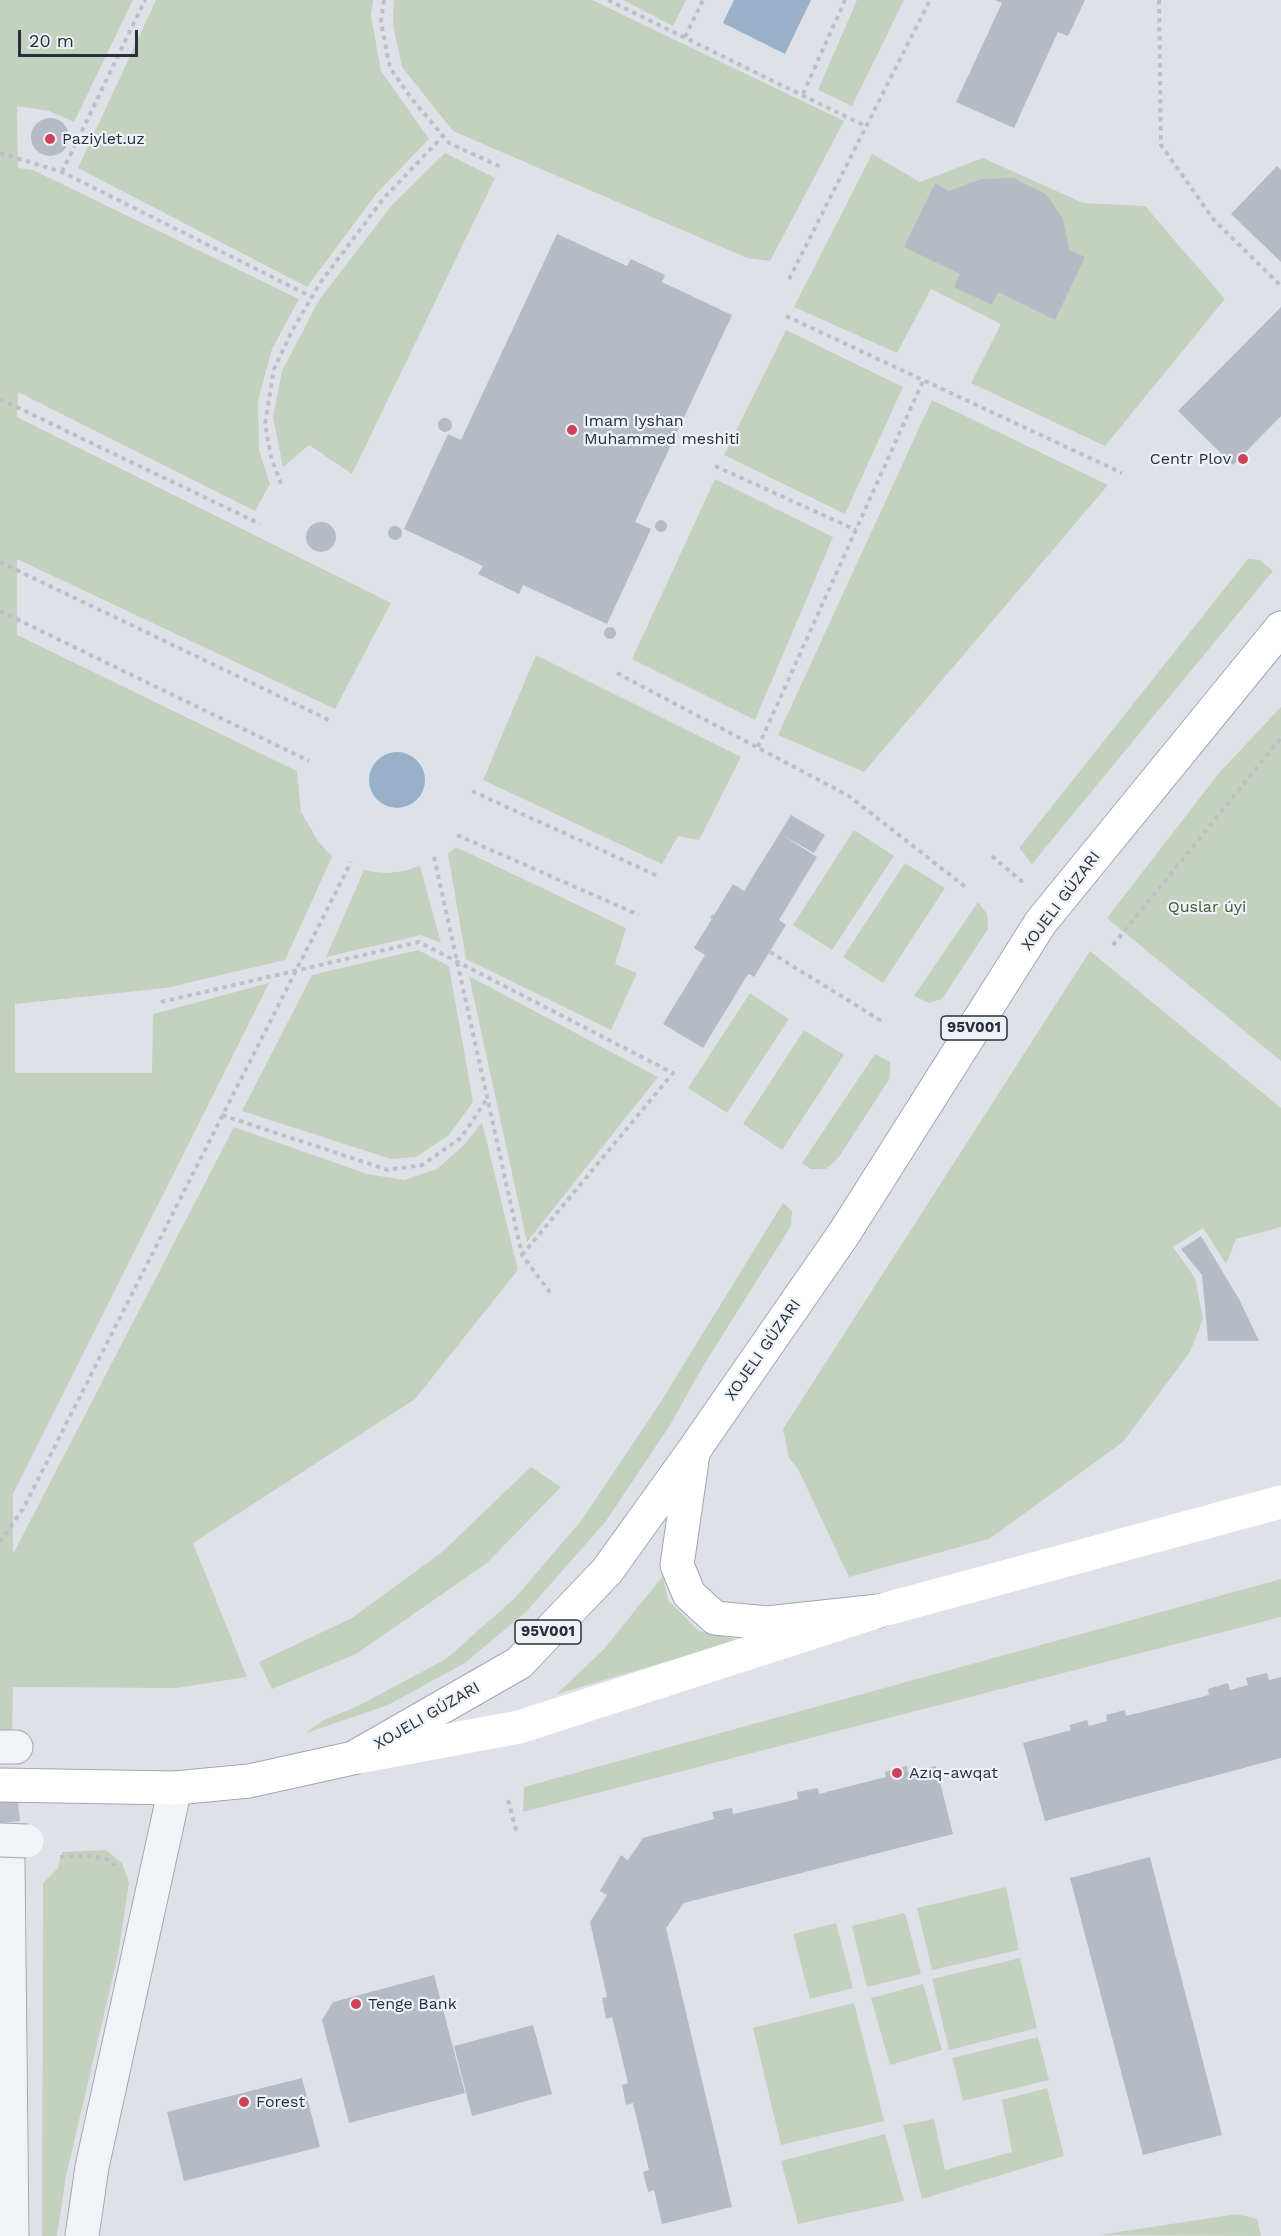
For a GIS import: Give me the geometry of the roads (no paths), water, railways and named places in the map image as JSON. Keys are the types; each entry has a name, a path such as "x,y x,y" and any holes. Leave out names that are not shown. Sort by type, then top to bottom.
{"main road":[{"name":"95V001","path":"0,1785 175,1788 249,1781 353,1758 519,1662 607,1571 694,1450 845,1232 1041,922 1281,628"},
{"path":"694,1450 677,1565 689,1594 715,1618 767,1623 879,1611"},
{"path":"353,1758 519,1726 879,1611 1281,1502"}],"street":[{"path":"82,2236 92,2167 175,1788"},
{"path":"12,2236 16,1851"}],"water":[{"path":"734,0 811,0 785,54 723,23"},
{"path":"391,752 403,752 413,756 421,764 425,780 421,796 413,804 403,808 391,808 381,804 373,796 369,786 369,774 373,764 381,756"}],"tunnel":[{"path":"0,1790 8,1861"}],"place":[{"name":"Paziylet.uz","path":"50,139"},
{"name":"Imam Iyshan Muhammed meshiti","path":"572,430"},
{"name":"Centr Plov","path":"1243,459"},
{"name":"Azıq-awqat","path":"897,1773"},
{"name":"Tenge Bank","path":"356,2004"},
{"name":"Forest","path":"244,2102"}],"park label":[{"name":"Quslar úyi","path":"1207,907"}]}
